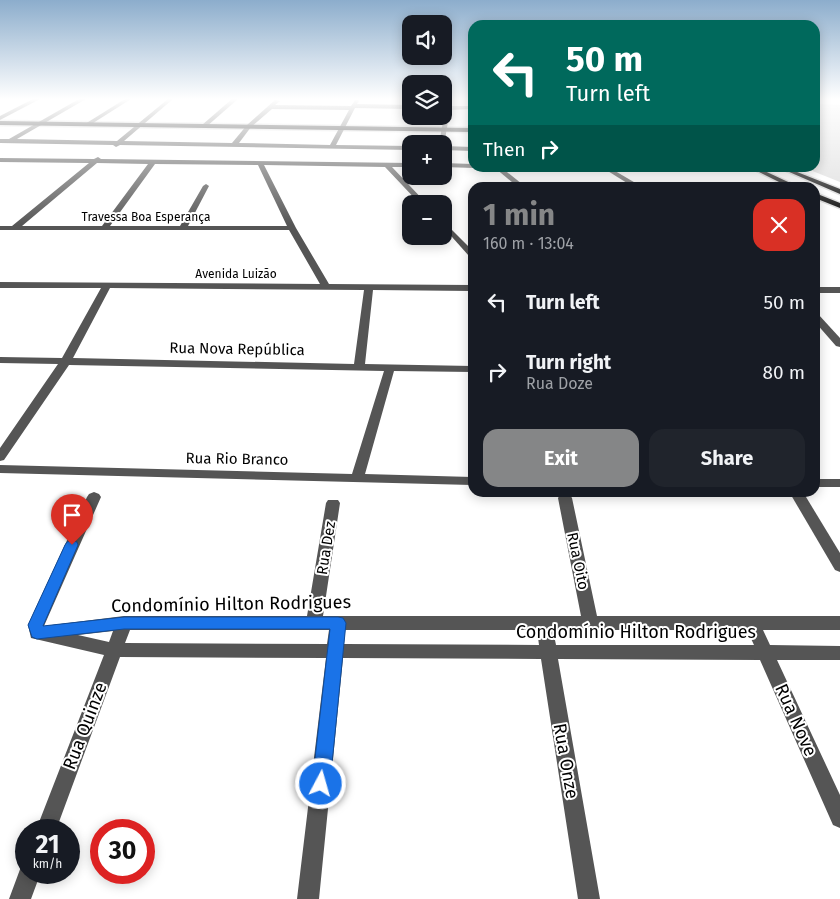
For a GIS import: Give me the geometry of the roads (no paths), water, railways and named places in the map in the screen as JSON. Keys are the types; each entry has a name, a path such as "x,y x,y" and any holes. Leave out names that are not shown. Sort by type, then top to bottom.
{"main road":[{"path":"764,172 785,182"},
{"path":"792,172 816,182"},
{"path":"820,184 840,192"},
{"path":"820,197 840,206"}],"street":[{"path":"0,141 402,148"},
{"path":"0,148 10,141"},
{"path":"110,150 122,141"},
{"path":"234,145 237,141"},
{"path":"332,147 336,141"},
{"path":"452,148 468,149"},
{"path":"14,228 103,156"},
{"path":"0,160 402,165"},
{"path":"104,228 153,162"},
{"path":"260,163 292,228 326,287"},
{"path":"387,165 415,195"},
{"path":"452,166 468,166"},
{"path":"503,172 516,182"},
{"path":"613,172 630,182"},
{"path":"183,228 206,186"},
{"name":"Travessa Boa Esperança","path":"0,228 292,228"},
{"path":"452,233 468,250"},
{"name":"Avenida Luizão","path":"0,285 468,288"},
{"path":"0,457 66,361 107,286"},
{"path":"359,366 369,288"},
{"path":"820,290 840,290"},
{"path":"820,322 840,344"},
{"name":"Rua Nova República","path":"0,360 468,369"},
{"path":"357,478 390,367"},
{"name":"Rua Rio Branco","path":"0,469 468,481"},
{"path":"820,483 840,483"},
{"path":"37,633 36,625 94,497"},
{"path":"799,497 840,566"},
{"name":"Rua Oito","path":"565,498 590,623"},
{"name":"Rua Dez","path":"314,623 333,503"},
{"name":"Condomínio Hilton Rodrigues","path":"37,633 124,623 840,623"},
{"name":"Rua Quinze","path":"50,819 124,623"},
{"path":"308,899 338,623"},
{"name":"Rua Onze","path":"544,623 589,899"},
{"name":"Rua Nove","path":"752,623 840,818"},
{"name":"Condomínio Hilton Rodrigues","path":"37,633 113,650 840,653"},
{"path":"20,899 26,884"}]}
